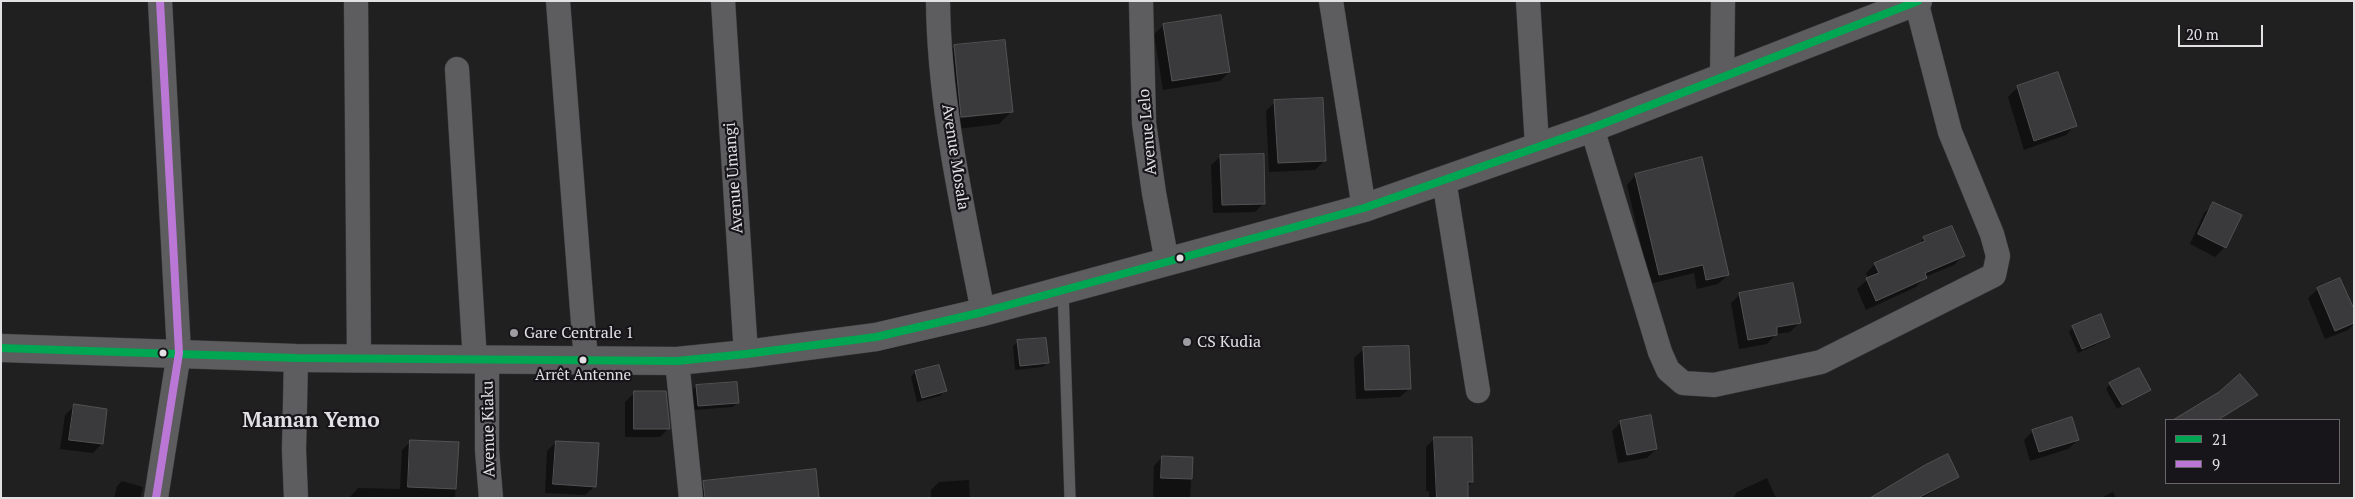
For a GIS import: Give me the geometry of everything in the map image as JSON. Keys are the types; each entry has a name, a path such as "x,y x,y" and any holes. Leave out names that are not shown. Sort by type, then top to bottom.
{"street":[{"path":"156,498 180,353 160,1"},
{"path":"356,1 359,358"},
{"path":"558,1 586,361"},
{"name":"Avenue Umangi","path":"723,1 746,354"},
{"name":"Avenue Mosala","path":"938,1 938,40 949,135 983,312"},
{"name":"Avenue Lelo","path":"1140,1 1144,123 1154,193 1167,262"},
{"path":"1331,1 1364,208"},
{"path":"1528,1 1537,145"},
{"path":"1722,78 1723,1"},
{"path":"1,348 296,358 677,360 746,354 876,337 983,312 1364,208 1537,145 1592,128 1917,2 1950,132 1992,234 1998,256 1994,275 1821,362 1714,385 1683,383 1668,370 1660,352 1592,128"},
{"name":"Avenue Kiaku","path":"457,69 491,498"},
{"path":"1444,180 1478,391"},
{"path":"296,358 294,450 296,498"},
{"path":"677,360 691,498"}],"lane":[{"path":"1063,290 1070,498"}],"building":[{"path":"1221,15 1230,72 1172,81 1163,24"},
{"path":"1005,40 1013,112 961,117 954,45"},
{"path":"2058,72 2077,126 2034,141 2017,86"},
{"path":"1323,98 1326,161 1278,163 1274,100"},
{"path":"1264,154 1265,204 1222,205 1220,155"},
{"path":"1702,157 1729,275 1706,280 1703,265 1659,275 1635,174"},
{"path":"2213,202 2242,215 2226,248 2198,234"},
{"path":"1952,226 1965,256 1925,273 1927,278 1876,301 1866,278 1879,273 1874,263 1925,241 1923,237"},
{"path":"2340,278 2354,309 2354,323 2335,331 2317,288"},
{"path":"1793,283 1801,323 1777,327 1777,335 1748,340 1739,293"},
{"path":"2101,314 2110,337 2082,349 2072,326"},
{"path":"1046,338 1049,363 1020,366 1017,340"},
{"path":"1409,346 1411,389 1365,390 1363,347"},
{"path":"939,365 947,391 922,398 915,371"},
{"path":"2139,368 2151,390 2122,405 2109,383"},
{"path":"2240,374 2258,395 2220,419 2175,419 2219,392"},
{"path":"737,382 739,403 698,406 696,385"},
{"path":"634,391 666,391 670,429 634,429"},
{"path":"74,404 107,409 103,444 69,440"},
{"path":"1651,415 1657,449 1627,455 1620,421"},
{"path":"2072,417 2079,440 2039,452 2032,430"},
{"path":"1434,437 1472,437 1473,482 1468,482 1468,498 1437,498"},
{"path":"410,440 459,442 456,489 408,487"},
{"path":"556,441 599,443 596,487 553,484"},
{"path":"1948,454 1959,477 1918,498 1870,498 1925,465"},
{"path":"1162,456 1193,457 1192,479 1161,478"},
{"path":"816,469 819,498 705,498 703,481"}],"transit line":[{"name":"9","path":"156,498 179,353 160,1"},
{"name":"21","path":"1,348 296,358 677,361 876,337 983,312 1364,208 1592,128 1918,1"}],"place":[{"name":"Gare Centrale 1","path":"514,333"},
{"name":"CS Kudia","path":"1187,342"},
{"name":"Arrêt Antenne","path":"583,360"}],"district":[{"name":"Maman Yemo","path":"311,421"}]}
